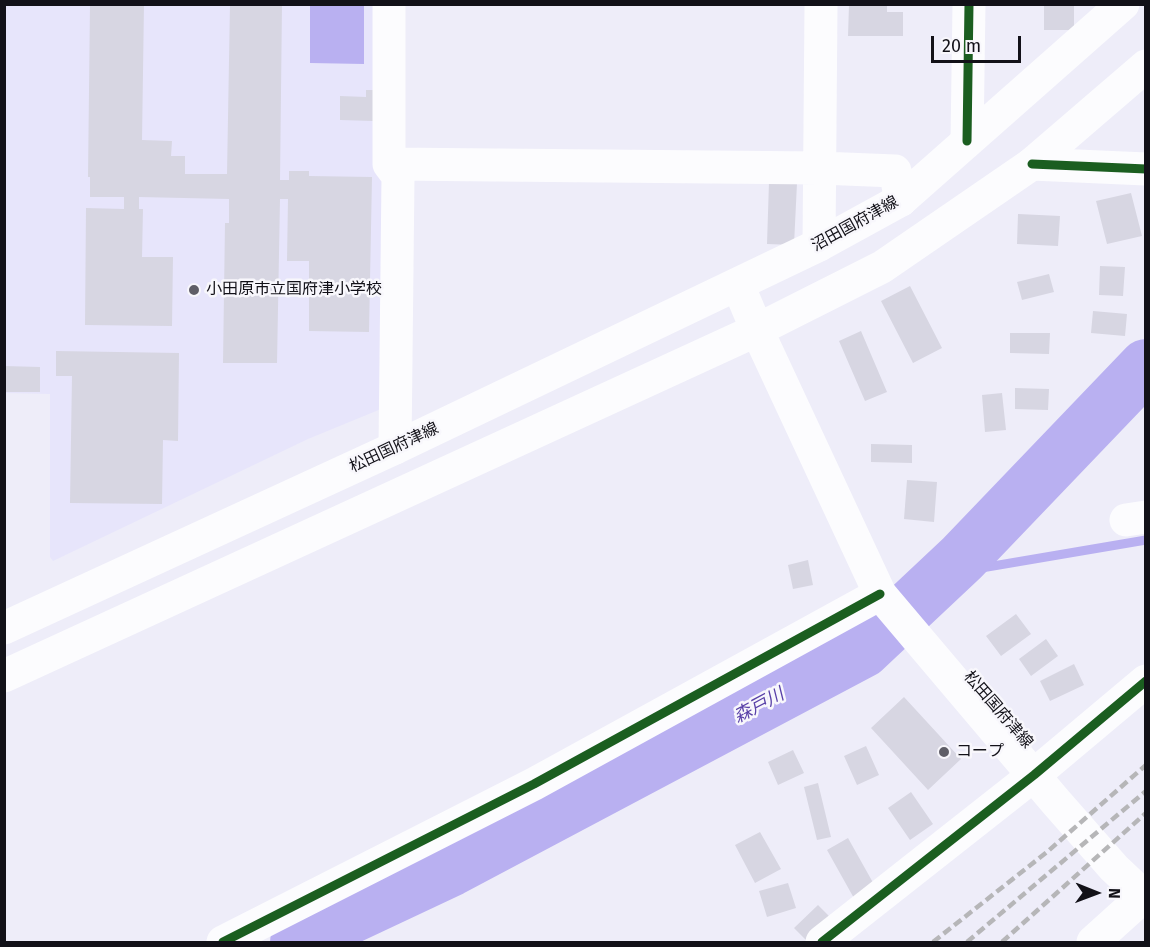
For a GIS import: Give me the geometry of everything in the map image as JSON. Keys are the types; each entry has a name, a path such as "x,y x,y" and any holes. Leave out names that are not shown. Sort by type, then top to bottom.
{"main road":[{"path":"389,4 389,164 398,176 395,448"},
{"path":"819,246 821,4"},
{"path":"967,141 969,4"},
{"name":"沼田国府津線","path":"738,285 819,246 900,200 1123,4"},
{"path":"4,676 757,330 882,267 1032,164 1146,66"},
{"path":"389,164 820,168 895,171 900,200"},
{"path":"1032,164 1146,169"},
{"name":"松田国府津線","path":"4,628 395,448 738,285 883,597 924,648 1114,868 1145,897"},
{"path":"223,942 534,784 883,597"},
{"path":"822,942 1035,775 1146,681"},
{"path":"1093,942 1145,897"}],"shaded area":[{"name":"小田原市立国府津小学校","path":"5,5 379,5 385,186 381,409 308,439 53,561 50,557 50,394 5,393"},
{"path":"310,5 364,5 364,64 310,63"}],"building":[{"path":"90,4 144,4 142,140 172,141 171,156 185,156 185,174 227,174 230,4 282,4 280,180 289,180 289,171 309,171 309,176 372,177 369,332 309,331 309,261 287,261 288,199 280,199 277,363 223,363 225,223 229,223 229,199 139,197 139,209 143,209 142,257 173,257 172,326 85,325 86,208 124,209 124,197 90,197 90,177 88,177"},
{"path":"1044,4 1074,4 1074,30 1044,30"},
{"path":"849,5 887,5 887,12 903,12 903,36 848,36"},
{"path":"366,90 374,90 373,121 340,120 340,96 366,97"},
{"path":"769,182 797,183 794,245 767,244"},
{"path":"1131,193 1142,236 1107,244 1096,201"},
{"path":"1018,214 1060,216 1058,246 1017,244"},
{"path":"1100,266 1125,267 1123,296 1099,295"},
{"path":"1049,274 1054,292 1022,300 1017,282"},
{"path":"910,286 942,348 913,363 881,301"},
{"path":"1093,311 1127,314 1125,336 1091,333"},
{"path":"861,331 887,392 865,401 839,341"},
{"path":"1010,333 1050,333 1049,354 1010,353"},
{"path":"56,351 179,353 178,441 163,440 162,504 70,503 72,376 56,376"},
{"path":"4,366 40,367 40,392 4,392"},
{"path":"1015,388 1049,389 1048,410 1015,409"},
{"path":"1002,393 1006,430 985,432 982,395"},
{"path":"871,444 912,445 912,463 871,462"},
{"path":"907,480 937,482 934,522 904,519"},
{"path":"808,560 813,585 793,589 788,565"},
{"path":"1016,614 1031,634 1001,656 986,636"},
{"path":"1046,639 1058,656 1031,676 1019,659"},
{"path":"1074,664 1084,685 1050,701 1040,681"},
{"path":"904,697 961,759 928,790 871,728"},
{"path":"866,746 879,775 857,785 844,756"},
{"path":"793,750 804,773 778,785 768,762"},
{"path":"818,783 831,837 817,840 804,787"},
{"path":"911,792 933,824 910,840 888,808"},
{"path":"760,832 781,869 755,883 735,845"},
{"path":"848,838 876,888 855,900 827,850"},
{"path":"788,883 796,908 767,917 759,891"},
{"path":"818,905 830,917 806,940 794,928"}],"waterway":[{"name":"森戸川","path":"297,942 452,869 863,651 962,558 1146,366"},
{"path":"946,574 1146,540"}],"railway":[{"path":"933,942 1047,852 1146,765"},
{"path":"967,942 1146,791"},
{"path":"1002,942 1146,813"}],"cycle path":[{"path":"967,141 969,4"},
{"path":"1032,164 1146,169"},
{"path":"223,942 534,784 880,594"},
{"path":"822,942 1034,775 1146,681"}],"place":[{"name":"小田原市立国府津小学校","path":"194,290"},
{"name":"コープ","path":"944,752"}]}
